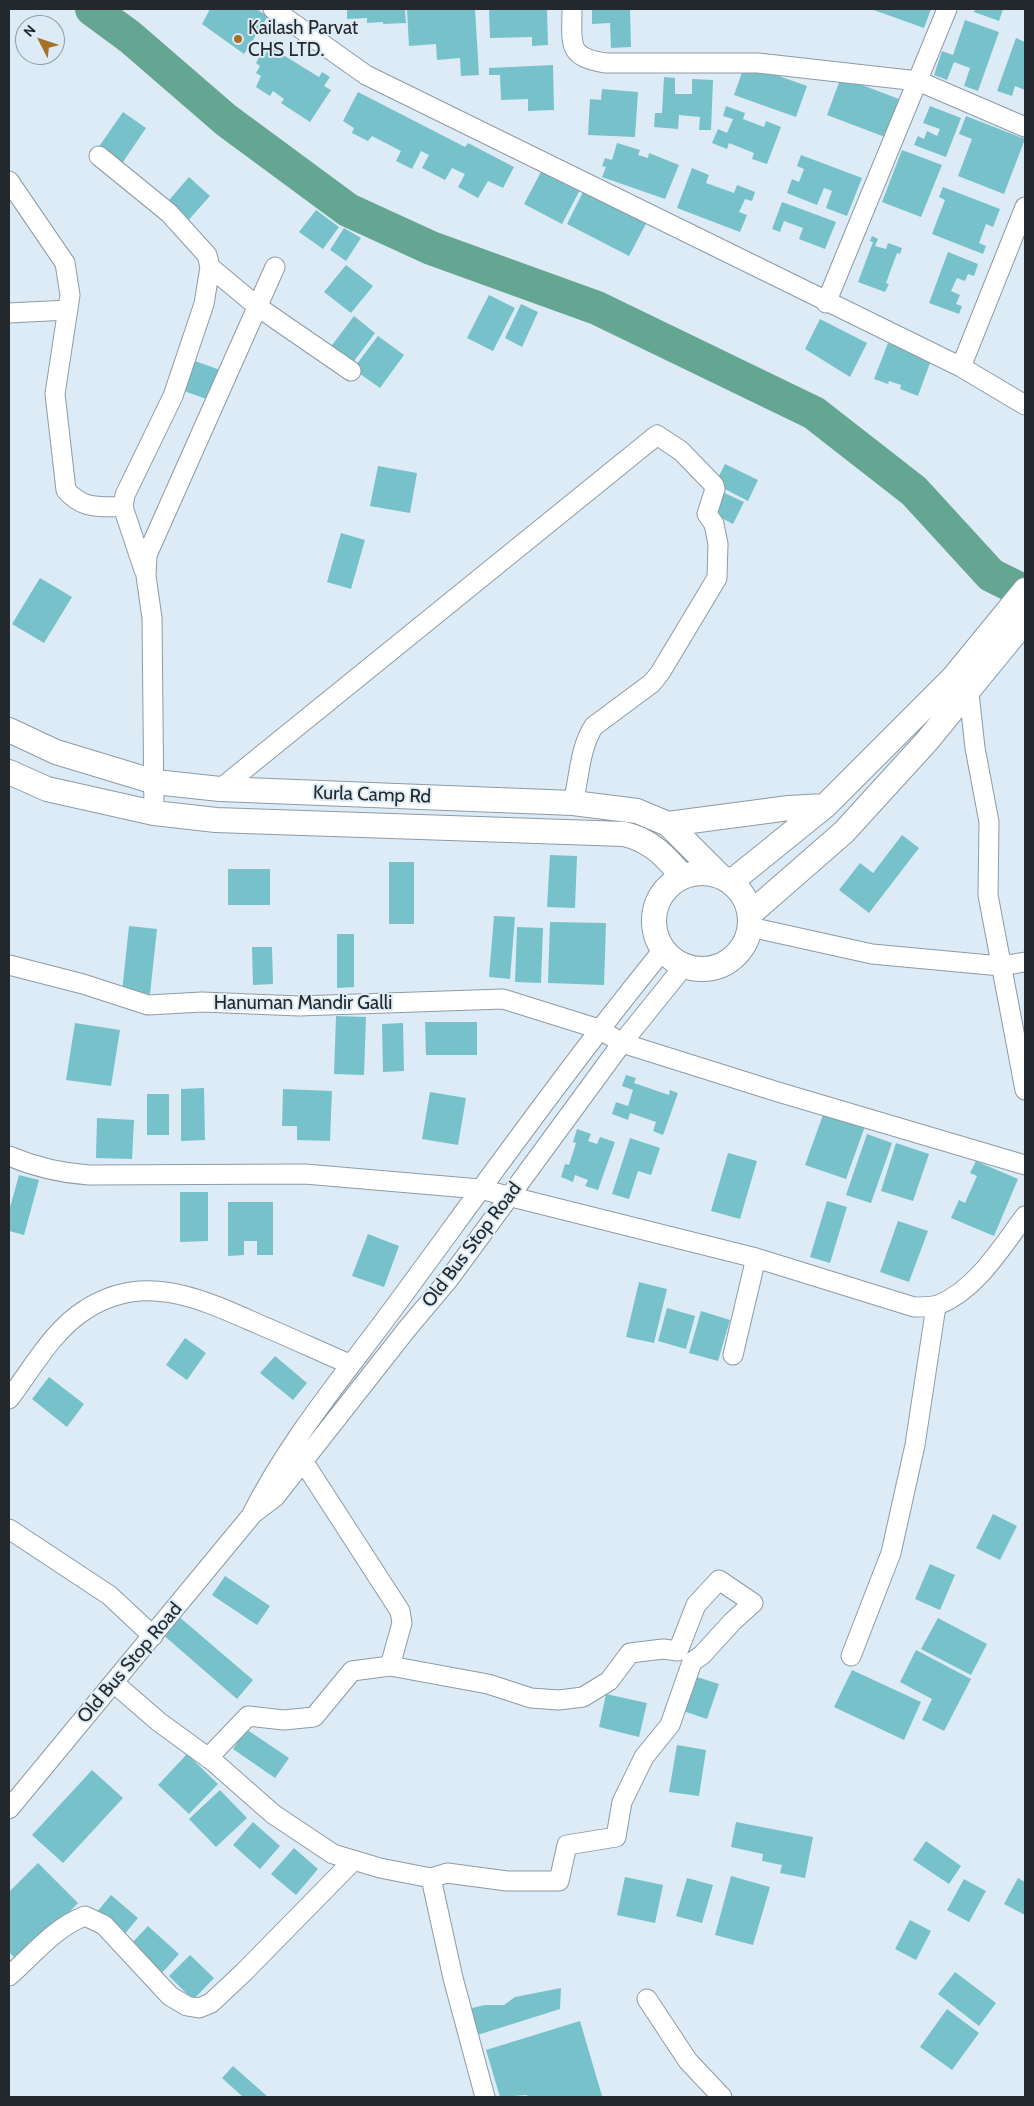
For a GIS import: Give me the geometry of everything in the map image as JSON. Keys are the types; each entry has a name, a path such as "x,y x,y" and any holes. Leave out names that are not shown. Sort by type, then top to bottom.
{"main road":[{"path":"961,686 824,806 726,879 696,873 683,876 664,892 654,915 655,933 663,950 676,962 684,966 706,969 727,963 743,947 750,920 844,832 1001,637 1025,590"},
{"path":"1001,637 1025,621"},
{"name":"Kurla Camp Rd","path":"9,730 56,752 155,782 220,789 573,803 637,811 668,824 740,891 750,920"},
{"name":"Kurla Camp Rd","path":"9,772 47,789 154,813 216,820 624,834 634,836 659,849 683,876"},
{"path":"668,824 789,808 824,806"}],"street":[{"path":"273,9 366,75 961,368 1025,405"},
{"path":"572,9 572,41 579,56 588,60 606,63 758,63 918,81 1025,127"},
{"path":"826,303 947,9"},
{"path":"99,156 169,213 207,255 210,267 204,304 173,396 124,495 123,507 146,576 152,618 154,813"},
{"path":"9,181 65,263 70,295 55,394 66,490 75,500 83,504 123,507"},
{"path":"961,368 1025,207"},
{"path":"210,267 258,307 351,372"},
{"path":"146,576 147,555 153,538 275,267"},
{"path":"9,313 68,310"},
{"path":"220,789 657,435 681,451 714,485 715,489 707,514 714,524 718,544 717,578 660,673 652,683 594,726 588,734 583,746 582,766 573,803"},
{"path":"961,686 989,822 988,895 1025,1090"},
{"path":"750,920 872,954 1001,966 1025,962"},
{"name":"Old Bus Stop Road","path":"251,1516 268,1481 349,1364 390,1314 599,1029 663,950"},
{"name":"Hanuman Mandir Galli","path":"9,965 83,984 148,1005 202,1002 308,1006 503,999 599,1029 622,1042 778,1092 1025,1165"},
{"name":"Old Bus Stop Road","path":"9,1809 251,1516 275,1497 407,1328 449,1279 622,1042 684,966"},
{"path":"9,1156 29,1165 58,1172 89,1175 305,1174 480,1190 756,1258 914,1307 936,1306 955,1297 970,1284 1025,1216"},
{"path":"733,1355 756,1258"},
{"path":"9,1399 62,1328 85,1310 116,1294 148,1290 177,1293 216,1305 349,1364"},
{"path":"851,1656 891,1553 915,1445 936,1306"},
{"path":"390,1314 407,1328"},
{"path":"303,1461 400,1611 402,1624 390,1666"},
{"path":"9,1529 110,1595 153,1636"},
{"path":"114,1683 159,1722 208,1758 273,1814 333,1854 431,1878 447,1873 507,1881 559,1881 567,1845 616,1837 622,1802 644,1757 670,1725 692,1662 702,1655 732,1622 753,1603 719,1580 696,1605 678,1650 630,1653 609,1681 583,1697 559,1700 531,1698 488,1684 390,1666 352,1670 314,1717 284,1720 248,1716 208,1758"},
{"path":"9,1976 61,1930 74,1920 85,1916 104,1925 170,1996 187,2006 199,2008 211,2003 243,1973 354,1860"},
{"path":"431,1878 452,1978 485,2097"},
{"path":"646,1999 688,2061 722,2097"}],"building":[{"name":"Kailash Parvat CHS LTD.","path":"210,9 256,9 268,16 244,54 202,24"},
{"path":"347,9 405,9 406,23 367,23 367,18 347,19"},
{"path":"475,9 479,75 461,76 460,58 437,60 436,44 409,46 407,10"},
{"path":"489,9 547,9 548,45 532,46 532,37 490,38"},
{"path":"592,9 630,9 631,47 611,48 610,23 592,24"},
{"path":"871,9 931,9 924,28"},
{"path":"975,9 1003,9 999,21 974,12"},
{"path":"965,20 999,32 978,91 964,86 970,68 954,62 947,80 934,75 942,51 953,55"},
{"path":"1016,38 1025,42 1025,90 1015,86 1012,96 997,91"},
{"path":"273,41 283,48 280,53 319,77 322,72 330,77 324,86 331,90 310,122 281,103 284,99 273,91 270,96 256,87 261,76 256,73 260,66 256,63 262,52 265,55"},
{"path":"745,64 807,86 796,117 734,95"},
{"path":"553,65 554,110 528,111 528,99 501,100 500,75 489,75 489,68"},
{"path":"664,77 675,78 675,94 692,94 692,79 713,80 711,130 699,130 700,117 679,115 678,129 654,127 655,113 662,113"},
{"path":"841,77 899,99 885,137 827,115"},
{"path":"602,89 638,92 635,137 588,135 590,99 601,100"},
{"path":"358,92 465,147 468,143 514,167 503,188 488,181 478,198 458,187 465,174 452,168 445,180 422,168 429,155 421,151 412,169 396,161 401,151 372,136 368,141 352,133 354,128 343,121"},
{"path":"726,106 745,113 743,119 764,127 766,121 781,127 767,164 752,159 754,153 729,143 727,149 712,143 718,129 727,133 733,119 723,116"},
{"path":"930,106 961,118 946,157 914,145 918,136 924,139 927,131 937,136 940,129 923,123"},
{"path":"123,112 146,128 121,165 98,148"},
{"path":"966,116 1025,139 1004,194 958,176 972,139 959,134"},
{"path":"617,143 640,150 638,155 648,158 649,153 679,165 665,199 602,177 606,167 602,166 605,158 612,160"},
{"path":"902,150 942,165 921,217 882,202"},
{"path":"801,155 862,178 847,216 826,208 832,191 824,188 817,205 787,193 792,179 799,182 804,169 797,166"},
{"path":"543,168 581,188 562,224 524,204"},
{"path":"692,168 709,175 706,183 734,193 737,185 755,192 752,201 745,199 739,212 747,215 740,232 677,208"},
{"path":"189,177 210,196 185,224 164,206"},
{"path":"943,187 1000,209 993,227 986,224 979,243 986,246 983,254 932,234 945,200 939,197"},
{"path":"585,188 648,220 629,256 567,224"},
{"path":"782,202 836,222 825,249 799,239 803,228 784,221 780,232 772,229"},
{"path":"316,210 339,227 323,249 299,232"},
{"path":"344,228 361,238 346,261 330,250"},
{"path":"872,236 878,239 875,246 886,249 888,243 902,248 900,254 897,253 886,283 889,284 885,292 858,282 873,242 870,241"},
{"path":"948,252 978,264 974,276 968,274 965,281 957,278 951,291 960,295 956,304 962,306 959,314 929,303"},
{"path":"346,265 373,286 351,313 324,292"},
{"path":"489,295 515,308 493,351 467,338"},
{"path":"521,304 538,312 522,347 505,338"},
{"path":"354,316 375,333 351,365 329,349"},
{"path":"820,319 867,343 850,377 805,349"},
{"path":"378,336 404,355 380,388 353,369"},
{"path":"888,343 931,360 918,396 900,389 901,385 889,381 888,384 874,379"},
{"path":"192,360 223,371 212,401 181,390"},
{"path":"725,464 758,480 748,501 715,484"},
{"path":"378,466 417,473 410,513 370,506"},
{"path":"718,490 744,502 733,524 708,511"},
{"path":"341,533 365,540 351,589 327,582"},
{"path":"40,578 72,597 44,643 12,624"},
{"path":"902,835 919,848 869,913 839,890 860,863 873,873"},
{"path":"550,855 577,856 575,908 547,907"},
{"path":"389,862 414,862 414,924 389,924"},
{"path":"228,869 270,869 270,905 228,905"},
{"path":"494,916 515,917 510,979 489,977"},
{"path":"550,922 606,923 604,985 548,983"},
{"path":"129,926 157,929 150,994 122,992"},
{"path":"517,927 543,928 541,983 515,982"},
{"path":"337,934 354,934 354,987 337,988"},
{"path":"252,947 272,947 273,984 253,985"},
{"path":"336,1016 366,1017 364,1075 334,1074"},
{"path":"425,1022 477,1022 477,1055 426,1055"},
{"path":"75,1023 120,1030 111,1086 66,1080"},
{"path":"403,1023 404,1071 383,1072 382,1024"},
{"path":"626,1075 636,1078 634,1083 669,1095 670,1090 678,1093 663,1135 653,1131 656,1122 630,1113 628,1120 612,1114 616,1102 628,1106 633,1090 622,1086"},
{"path":"204,1088 205,1140 181,1141 181,1089"},
{"path":"283,1089 332,1091 330,1141 297,1140 297,1126 282,1126"},
{"path":"430,1092 466,1098 458,1145 422,1139"},
{"path":"147,1094 169,1094 169,1135 147,1135"},
{"path":"824,1112 865,1126 846,1179 805,1165"},
{"path":"97,1118 134,1120 132,1159 96,1158"},
{"path":"577,1129 591,1134 588,1141 597,1144 600,1137 615,1142 598,1190 585,1186 588,1180 575,1175 573,1182 561,1177 565,1164 569,1165 576,1143 573,1142"},
{"path":"867,1134 892,1143 871,1203 846,1195"},
{"path":"630,1138 660,1148 651,1175 638,1171 629,1199 612,1194"},
{"path":"896,1143 929,1154 913,1201 881,1191"},
{"path":"728,1153 757,1161 740,1219 711,1211"},
{"path":"976,1161 1018,1179 994,1236 951,1218 959,1200 965,1203 977,1176 970,1173"},
{"path":"19,1175 39,1180 24,1235 9,1231 9,1211"},
{"path":"180,1192 208,1192 208,1241 180,1242"},
{"path":"827,1201 847,1207 830,1263 810,1257"},
{"path":"228,1202 273,1202 273,1255 257,1255 257,1241 244,1241 244,1255 228,1256"},
{"path":"898,1221 928,1231 909,1282 880,1272"},
{"path":"368,1234 399,1246 384,1287 352,1276"},
{"path":"639,1282 667,1289 654,1343 626,1337"},
{"path":"667,1308 695,1316 686,1349 658,1341"},
{"path":"701,1311 730,1320 718,1361 689,1353"},
{"path":"185,1338 206,1353 187,1380 166,1365"},
{"path":"275,1356 307,1383 293,1400 260,1373"},
{"path":"49,1377 84,1404 67,1427 32,1399"},
{"path":"993,1514 1017,1526 1000,1560 976,1548"},
{"path":"930,1564 955,1575 940,1610 915,1599"},
{"path":"225,1576 270,1606 257,1625 212,1595"},
{"path":"177,1615 253,1680 237,1699 161,1633"},
{"path":"938,1618 987,1644 971,1675 921,1649"},
{"path":"916,1650 971,1679 944,1731 922,1720 932,1699 900,1682"},
{"path":"852,1670 921,1702 904,1740 834,1707"},
{"path":"694,1676 719,1684 707,1719 683,1711"},
{"path":"606,1694 647,1703 639,1737 599,1727"},
{"path":"246,1729 289,1758 275,1778 233,1749"},
{"path":"677,1745 706,1750 699,1796 669,1792"},
{"path":"187,1754 218,1784 189,1814 158,1785"},
{"path":"92,1770 123,1798 63,1863 32,1835"},
{"path":"220,1790 247,1818 216,1847 189,1819"},
{"path":"253,1822 280,1846 260,1869 233,1845"},
{"path":"736,1822 813,1837 805,1878 780,1873 782,1865 762,1861 763,1854 731,1847"},
{"path":"926,1841 961,1866 949,1884 913,1860"},
{"path":"294,1848 318,1869 296,1895 271,1874"},
{"path":"38,1863 78,1903 19,1963 9,1952 9,1892"},
{"path":"731,1876 770,1887 753,1945 715,1935"},
{"path":"625,1877 663,1885 655,1923 617,1915"},
{"path":"687,1878 713,1885 702,1923 676,1916"},
{"path":"1018,1878 1025,1882 1025,1915 1004,1904"},
{"path":"964,1879 986,1891 969,1922 947,1910"},
{"path":"111,1895 138,1918 123,1936 96,1913"},
{"path":"910,1920 931,1931 916,1960 895,1949"},
{"path":"148,1926 179,1954 162,1973 131,1944"},
{"path":"190,1955 214,1978 193,2000 169,1976"},
{"path":"955,1972 996,2003 979,2026 938,1994"},
{"path":"561,1988 560,2009 471,2037 463,2010 485,2005 504,2005 515,1997"},
{"path":"947,2009 979,2033 952,2070 920,2047"},
{"path":"580,2021 602,2096 528,2097 527,2095 500,2097 486,2050"},
{"path":"233,2066 268,2097 243,2097 222,2078"}],"waterway":[{"path":"92,9 130,37 226,120 348,210 431,248 597,308 814,413 914,491 991,575 1025,592"}],"place":[{"name":"Kailash Parvat CHS LTD.","path":"238,39"}]}
